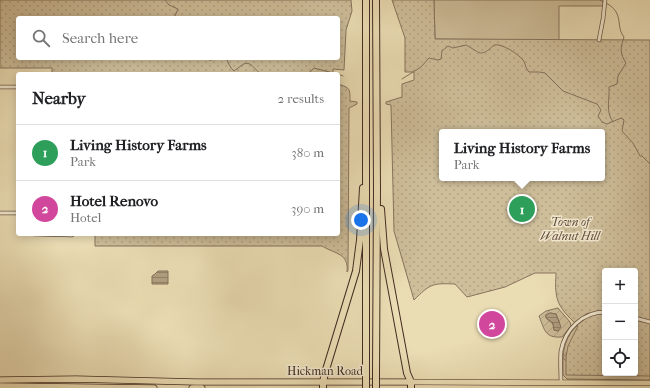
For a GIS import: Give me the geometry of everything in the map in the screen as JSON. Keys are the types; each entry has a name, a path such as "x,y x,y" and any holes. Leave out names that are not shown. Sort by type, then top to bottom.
{"highway":[{"path":"366,0 366,388"},
{"path":"376,388 377,0"},
{"path":"323,385 356,272 360,240 367,141"},
{"path":"377,190 380,201 384,249 407,373 411,385"},
{"name":"Hickman Road","path":"0,380 411,385"},
{"path":"54,386 71,382 92,383 96,380"},
{"path":"96,387 101,383 131,383 135,381"},
{"path":"0,386 154,388"},
{"path":"192,388 202,388"}],"main road":[{"name":"Hickman Road","path":"411,385 650,383"}],"street":[{"path":"599,40 605,0"},
{"path":"0,87 16,87"},
{"path":"0,213 16,213"},
{"path":"561,383 561,351 568,333 574,325 586,316 602,312"},
{"path":"638,319 650,322"}],"green space":[{"path":"0,0 351,0 352,11 346,30 344,70 333,69 333,72 52,72 52,68 0,68"},
{"name":"Town of Walnut Hill","path":"392,0 434,0 435,39 650,40 650,376 638,376 638,268 602,268 602,375 566,375 566,357 568,346 578,326 570,319 558,302 556,273 535,273 505,287 467,297 455,284 436,284 428,288 414,300 394,231 391,105 386,104 386,102 402,97 402,84 414,80 414,72 405,72 405,38"},
{"path":"434,0 605,0 605,6 559,6 559,40 435,39"},
{"path":"340,85 348,89 350,93 350,101 357,102 357,104 349,108 347,272 346,261 340,255 322,246 95,246 95,236 340,236"},
{"path":"558,308 570,322 571,326 562,337 549,335 544,330 539,316 546,311","holes":["550,313 556,314 559,321 558,331 554,330 553,324 546,318 546,315"]},
{"path":"582,321 571,365 563,358 565,347 571,333"},
{"path":"563,358 577,366 602,372 602,376 638,376 638,372 650,368 650,380 567,379 563,375"}],"shaded area":[{"path":"158,271 168,271 168,284 152,284 152,276"},
{"path":"550,313 556,314 561,327 558,331 554,330 553,323 546,318 546,315"}],"waterway":[{"path":"165,0 169,5 178,9 175,16"},
{"path":"606,3 612,7 618,15 621,33 624,37 621,48 626,63 618,76 617,84 609,87 608,109 613,122"},
{"path":"402,79 421,67 429,58 438,60 441,59 442,51 448,46 453,48 466,45 480,53 486,52 494,45 501,46 514,52 521,58 529,72 545,73 563,91 597,104 601,110 598,116 602,122 607,124 621,118 624,120 622,131 633,143 640,156 642,156 650,164"},
{"path":"227,60 234,71 242,65 248,63 258,72"},
{"path":"310,72 314,68 329,72"}],"place":[{"name":"Living History Farms","path":"522,209"},
{"name":"Hotel Renovo","path":"492,324"}]}
